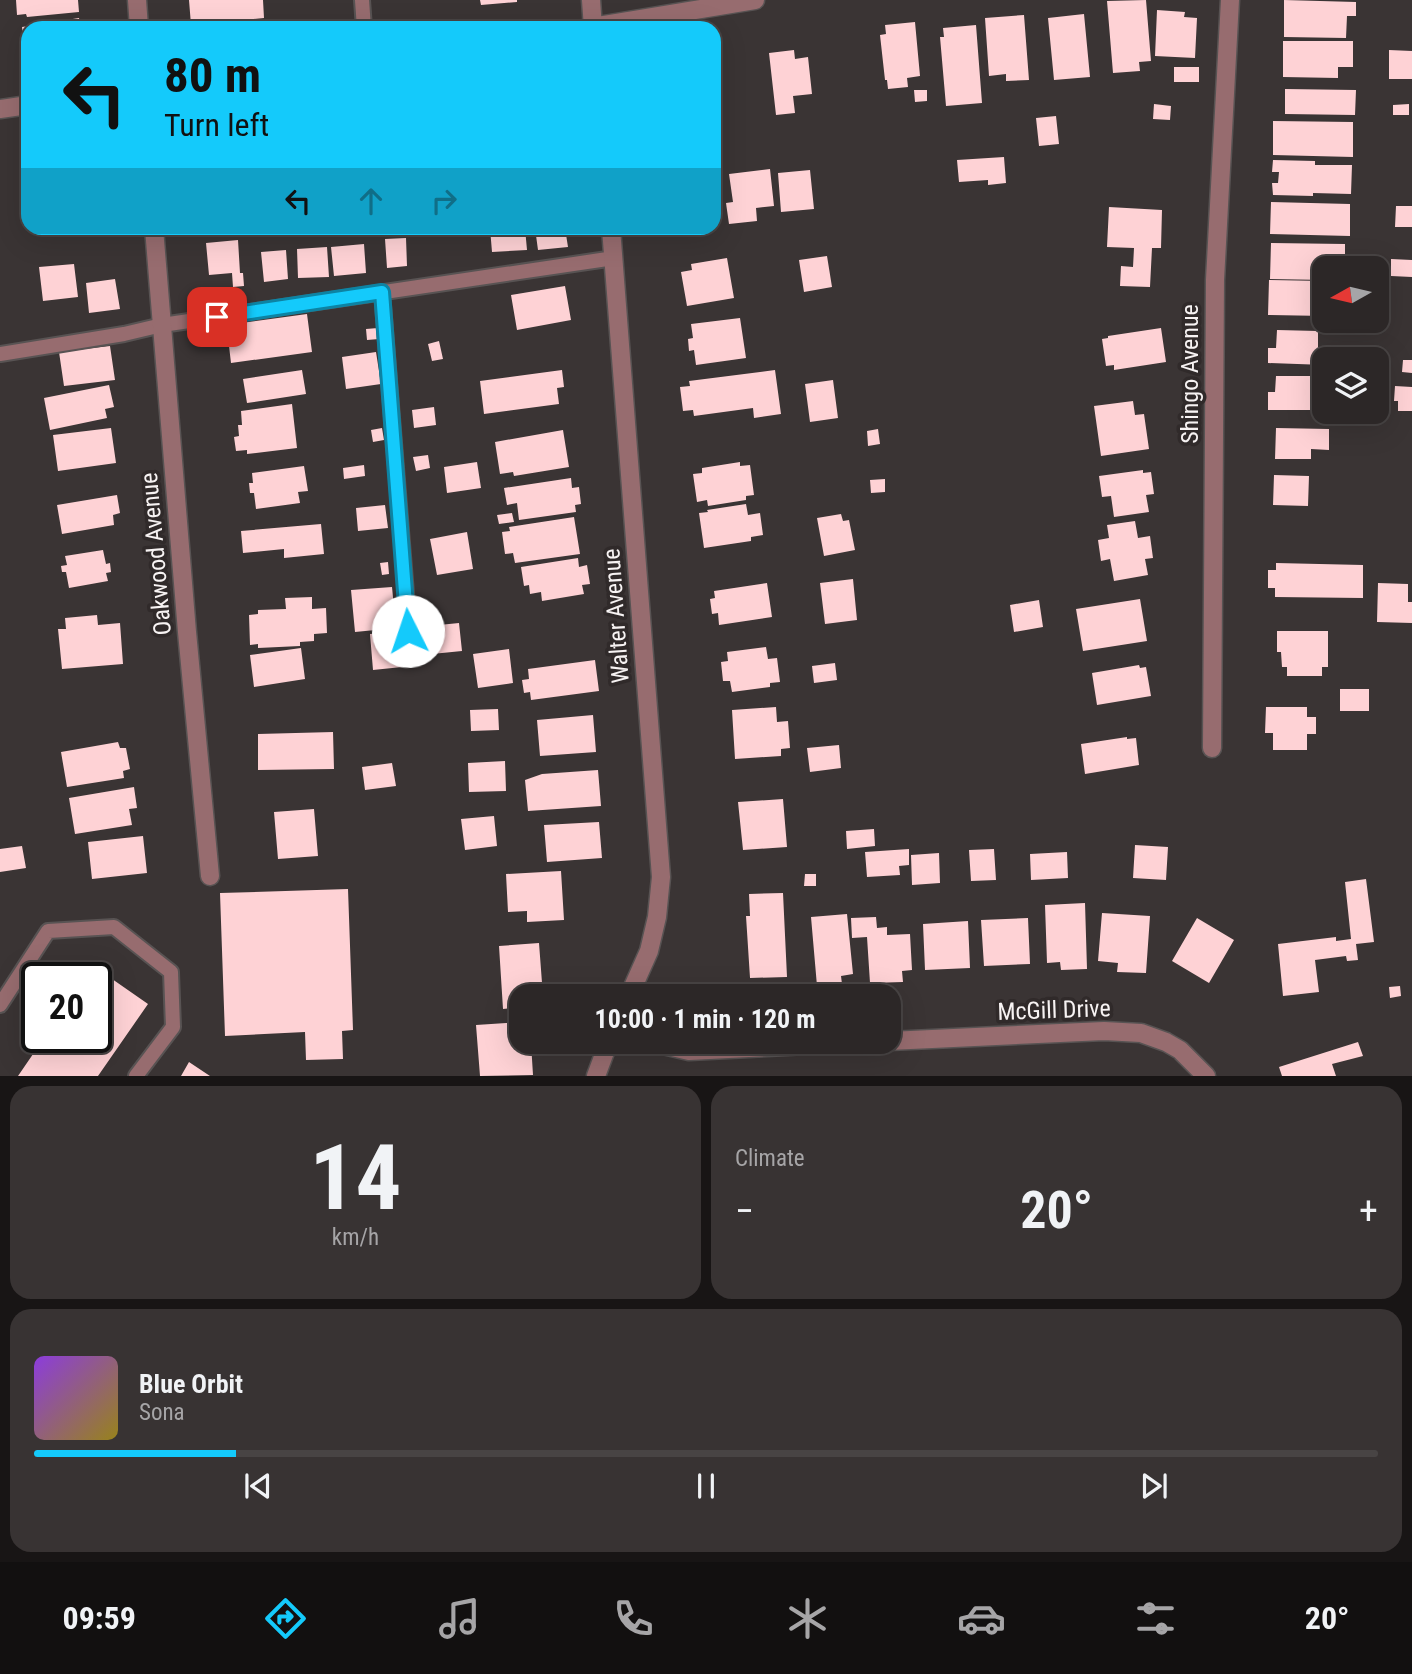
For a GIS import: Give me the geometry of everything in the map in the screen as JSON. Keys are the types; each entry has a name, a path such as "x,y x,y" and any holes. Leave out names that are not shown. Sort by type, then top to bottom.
{"street":[{"path":"137,0 138,21"},
{"path":"591,0 591,21"},
{"path":"632,21 755,0"},
{"name":"Shingo Avenue","path":"1212,748 1214,279 1230,0"},
{"path":"0,109 21,106"},
{"name":"Oakwood Avenue","path":"155,235 210,876"},
{"name":"Walter Avenue","path":"612,235 661,877 657,916 649,951 634,984"},
{"name":"McGill Drive","path":"901,1040 1104,1031 1141,1033 1180,1050 1206,1076"},
{"path":"596,1076 604,1054"}],"lane":[{"path":"362,0 364,21"},
{"path":"0,354 124,334 162,325 614,258"},
{"path":"382,292 408,631"},
{"path":"0,1005 48,931 114,927 171,972 173,1027 136,1076"}],"building":[{"path":"16,0 78,0 79,12 27,17 26,14 17,15"},
{"path":"189,0 263,0 264,18 191,21"},
{"path":"480,0 517,0 517,2 481,5"},
{"path":"1146,0 1151,61 1139,62 1140,71 1113,73 1107,1"},
{"path":"1284,0 1356,2 1356,16 1347,16 1346,38 1284,37"},
{"path":"1157,10 1185,12 1184,17 1197,18 1195,58 1155,56"},
{"path":"1084,14 1090,77 1054,80 1048,18"},
{"path":"1024,15 1029,80 1006,81 1006,74 989,76 985,18"},
{"path":"915,22 920,76 907,78 908,87 888,89 880,35 886,34 885,25"},
{"path":"976,25 982,103 946,106 940,37 944,37 943,28"},
{"path":"1283,41 1353,41 1353,67 1338,67 1338,78 1283,77"},
{"path":"794,50 795,59 808,57 812,94 793,96 795,113 776,115 769,53"},
{"path":"1389,50 1412,51 1412,79 1389,79"},
{"path":"1174,67 1199,67 1199,82 1174,82"},
{"path":"1285,89 1356,90 1355,115 1285,114"},
{"path":"914,90 927,90 927,101 915,102"},
{"path":"1154,104 1171,106 1170,120 1153,119"},
{"path":"1409,104 1409,115 1393,115 1393,105"},
{"path":"1056,116 1059,144 1039,146 1036,118"},
{"path":"1273,121 1353,122 1353,157 1273,155"},
{"path":"1004,157 1006,183 988,185 988,180 959,182 957,160"},
{"path":"1273,160 1315,161 1315,165 1352,165 1351,194 1273,195 1272,183 1278,183 1279,172 1272,172"},
{"path":"770,169 774,206 756,208 757,221 729,224 726,203 733,202 729,174"},
{"path":"810,170 814,209 781,212 778,173"},
{"path":"1271,202 1350,204 1350,236 1270,234"},
{"path":"1396,206 1412,206 1412,227 1395,227"},
{"path":"1109,207 1162,210 1161,248 1152,248 1150,287 1120,286 1121,266 1133,267 1134,248 1107,247"},
{"path":"491,235 526,235 527,250 492,252"},
{"path":"536,235 566,235 568,247 538,250"},
{"path":"406,238 407,266 387,268 385,239"},
{"path":"238,240 240,273 243,273 244,286 233,287 232,273 209,275 206,243"},
{"path":"1271,243 1345,244 1345,256 1312,256 1312,280 1270,279"},
{"path":"364,244 366,273 334,276 331,247"},
{"path":"327,247 329,277 298,278 297,249"},
{"path":"286,250 288,279 264,282 261,252"},
{"path":"827,256 832,287 804,292 799,260"},
{"path":"727,258 734,298 687,306 681,272 692,270 691,264"},
{"path":"1391,259 1412,260 1412,277 1391,276"},
{"path":"74,264 78,297 43,301 39,267"},
{"path":"115,279 120,309 89,313 86,283"},
{"path":"1269,280 1312,281 1312,316 1268,315"},
{"path":"565,286 571,320 517,330 511,295"},
{"path":"307,314 312,352 231,363 229,346 237,345 234,324"},
{"path":"740,318 746,358 696,365 694,350 689,351 688,339 693,338 691,324"},
{"path":"378,328 379,339 367,340 366,329"},
{"path":"1161,328 1166,362 1114,370 1114,365 1106,366 1102,339"},
{"path":"1277,330 1318,333 1318,347 1312,347 1312,365 1268,363 1268,348 1276,348"},
{"path":"439,341 443,359 432,361 428,344"},
{"path":"110,346 115,380 64,386 59,352"},
{"path":"376,352 381,384 346,389 342,357"},
{"path":"1403,360 1412,360 1412,373 1402,372"},
{"path":"302,370 306,394 247,403 243,379"},
{"path":"562,370 564,387 557,388 559,404 484,414 480,381"},
{"path":"775,370 781,414 754,418 753,408 694,416 693,410 683,411 680,387 690,386 689,381"},
{"path":"1276,376 1312,376 1312,410 1268,410 1268,392 1275,392"},
{"path":"833,380 838,418 810,422 805,384"},
{"path":"109,385 114,407 105,409 107,418 50,430 44,398"},
{"path":"1395,386 1412,387 1412,411 1398,411 1398,401 1394,401"},
{"path":"1133,401 1135,415 1144,414 1149,449 1101,456 1094,406"},
{"path":"292,404 297,448 247,454 247,450 236,451 234,437 239,436 238,425 242,425 241,411"},
{"path":"434,407 436,425 414,428 412,410"},
{"path":"111,428 116,463 58,471 53,435"},
{"path":"382,428 384,440 373,442 371,430"},
{"path":"1276,428 1329,429 1329,450 1311,449 1311,459 1275,459"},
{"path":"878,429 880,444 868,446 867,431"},
{"path":"563,430 569,467 514,476 513,472 500,474 495,442"},
{"path":"428,455 430,468 416,471 413,457"},
{"path":"477,462 481,488 447,493 444,467"},
{"path":"740,462 740,466 750,465 754,495 746,496 746,500 708,506 707,500 697,502 693,474 702,473 702,468"},
{"path":"364,465 365,476 344,479 343,468"},
{"path":"304,466 308,491 298,492 300,503 256,509 254,493 250,493 252,473"},
{"path":"1143,470 1143,473 1151,472 1154,494 1146,495 1149,512 1114,517 1111,496 1102,497 1099,476"},
{"path":"1274,475 1309,476 1308,506 1273,505"},
{"path":"571,478 572,488 579,487 581,504 575,505 576,512 519,520 517,503 507,505 504,488"},
{"path":"885,479 885,492 871,493 870,480"},
{"path":"117,495 120,513 113,515 114,525 62,534 57,505"},
{"path":"746,504 748,515 760,513 763,535 751,537 751,541 704,548 699,513"},
{"path":"385,505 388,528 358,531 356,508"},
{"path":"512,513 514,522 499,524 497,515"},
{"path":"841,514 843,521 849,520 855,550 824,556 817,518"},
{"path":"574,517 580,554 515,563 513,553 505,554 502,532 510,531 509,527"},
{"path":"1135,521 1138,538 1150,536 1153,558 1145,559 1148,575 1114,581 1110,559 1101,561 1098,540 1109,538 1107,525"},
{"path":"321,524 324,554 284,558 284,549 243,553 241,531"},
{"path":"467,532 473,569 437,575 430,539"},
{"path":"103,550 106,564 110,563 111,572 106,573 108,581 69,588 66,572 62,572 61,566 67,565 65,556"},
{"path":"578,558 579,567 587,565 590,584 582,585 584,594 542,601 541,592 530,594 529,585 524,586 521,567"},
{"path":"388,562 389,574 382,575 380,563"},
{"path":"1276,563 1363,565 1363,598 1275,597 1275,588 1268,588 1268,570 1276,570"},
{"path":"853,579 857,620 825,624 820,583"},
{"path":"767,583 772,617 719,625 718,613 712,614 710,599 715,598 714,591"},
{"path":"1378,583 1408,584 1408,602 1412,602 1412,623 1377,622"},
{"path":"392,587 396,628 355,632 351,590"},
{"path":"312,597 312,609 326,608 327,633 314,634 314,641 300,642 300,646 258,648 258,644 250,645 249,615 258,614 258,610 286,609 285,598"},
{"path":"1140,599 1147,641 1083,651 1076,609"},
{"path":"1039,600 1043,627 1014,632 1010,605"},
{"path":"97,615 98,625 120,623 123,664 62,669 58,629 66,629 65,618"},
{"path":"459,623 462,651 432,654 429,626"},
{"path":"1277,631 1328,631 1328,667 1322,667 1322,676 1287,676 1287,667 1282,667 1281,652 1277,652"},
{"path":"399,632 402,667 373,670 370,634"},
{"path":"766,647 768,659 777,658 780,682 770,683 770,687 732,692 730,681 723,681 721,662 728,661 727,652"},
{"path":"301,648 305,679 254,687 250,655"},
{"path":"509,649 513,683 478,688 473,654"},
{"path":"595,660 599,691 531,700 530,692 524,693 522,680 529,679 528,669"},
{"path":"835,663 837,680 814,683 812,666"},
{"path":"1139,665 1140,668 1146,667 1151,696 1097,705 1092,673"},
{"path":"1340,689 1369,689 1369,711 1340,711"},
{"path":"776,707 777,722 788,721 790,748 781,749 781,756 735,759 732,710"},
{"path":"1266,707 1307,707 1307,717 1316,717 1316,734 1307,734 1307,750 1273,750 1273,733 1265,733"},
{"path":"498,709 499,730 471,731 470,710"},
{"path":"593,715 596,752 540,756 537,720"},
{"path":"333,732 334,769 258,770 258,734"},
{"path":"1136,738 1139,765 1085,774 1081,744"},
{"path":"118,742 120,748 126,748 130,769 123,771 124,778 67,787 61,752"},
{"path":"839,745 841,768 810,772 807,748"},
{"path":"505,761 506,791 469,792 468,763"},
{"path":"392,763 396,786 365,790 362,767"},
{"path":"598,770 601,806 528,811 525,780 542,774"},
{"path":"134,787 137,808 129,809 132,825 75,834 69,798"},
{"path":"783,799 787,847 743,850 738,802"},
{"path":"314,809 318,856 278,859 274,812"},
{"path":"494,816 497,846 465,850 461,819"},
{"path":"599,822 602,858 547,862 544,825"},
{"path":"874,829 875,846 847,849 846,831"},
{"path":"143,836 147,873 92,879 88,842"},
{"path":"1135,845 1168,847 1166,880 1133,878"},
{"path":"22,846 26,868 0,872 0,849"},
{"path":"909,849 909,865 899,866 900,875 867,877 865,852"},
{"path":"994,849 996,880 971,881 969,850"},
{"path":"1067,852 1068,878 1031,880 1030,854"},
{"path":"939,853 940,883 912,885 911,855"},
{"path":"561,871 564,920 527,922 527,911 508,912 506,874"},
{"path":"805,874 816,874 816,886 804,886"},
{"path":"1366,879 1374,942 1356,944 1358,960 1347,961 1346,956 1315,960 1319,992 1283,996 1278,944 1336,937 1336,941 1351,939 1345,882"},
{"path":"348,889 353,1030 342,1031 343,1059 306,1060 305,1032 225,1036 220,893"},
{"path":"783,893 787,977 750,978 746,916 750,916 749,894"},
{"path":"1085,903 1087,969 1061,970 1060,962 1047,963 1045,905"},
{"path":"1102,913 1150,916 1146,973 1117,972 1118,963 1098,961"},
{"path":"847,914 853,974 841,976 842,984 817,984 811,917"},
{"path":"876,917 877,928 887,927 887,935 910,934 912,970 902,971 903,982 870,983 867,937 852,938 851,918"},
{"path":"1028,918 1030,964 984,966 981,920"},
{"path":"1197,918 1234,940 1209,983 1172,961"},
{"path":"968,921 970,968 925,970 923,924"},
{"path":"539,943 542,984 509,984 509,1008 503,1009 499,946"},
{"path":"112,979 148,1004 98,1076 18,1076 34,1053 112,1053"},
{"path":"1400,986 1401,996 1390,998 1389,987"},
{"path":"509,1023 509,1054 532,1054 533,1075 480,1076 476,1025"},
{"path":"1358,1042 1363,1056 1332,1064 1336,1076 1282,1076 1279,1067"},
{"path":"189,1062 210,1076 181,1076"}],"route":[{"path":"217,317 382,292 408,631"}]}
